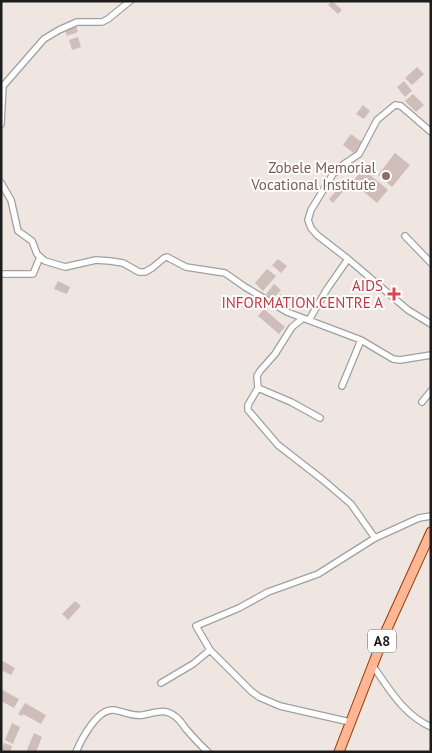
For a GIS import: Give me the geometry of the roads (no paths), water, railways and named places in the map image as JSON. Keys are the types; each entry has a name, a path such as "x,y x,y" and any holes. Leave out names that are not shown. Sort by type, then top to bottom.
{"main road":[{"name":"A8","path":"339,752 386,631 431,532"}],"street":[{"path":"1,124 2,85 44,38 77,22 96,23 108,19 130,1"},
{"path":"431,132 401,106 395,105 377,120 359,154 332,174 311,210 308,220 310,228 317,235 408,310 431,324"},
{"path":"1,183 11,200 18,231 32,241 40,257 46,261 65,267 96,260 116,262 124,263 139,272 145,272 167,257 186,267 225,273 245,287 302,319 361,340 397,360 431,355"},
{"path":"405,236 431,263"},
{"path":"1,274 33,274 40,257"},
{"path":"309,320 327,289 348,259"},
{"path":"302,319 292,327 275,354 257,376 258,388 248,405 248,410 278,446 351,504 375,538"},
{"path":"342,386 361,340"},
{"path":"258,388 291,402 320,418"},
{"path":"422,402 431,391"},
{"path":"350,722 280,706 260,697 251,691 210,650 196,628 197,624 239,608 268,592 318,574 375,538 419,518 431,516"},
{"path":"161,683 193,664 210,650"},
{"path":"374,666 406,710 431,727"},
{"path":"76,752 81,739 90,726 100,716 112,710 133,715 144,715 156,711 166,712 177,717 208,752"}],"place":[{"name":"Zobele Memorial Vocational Institute","path":"386,176"},
{"name":"AIDS INFORMATION.CENTRE A","path":"394,294"}]}
